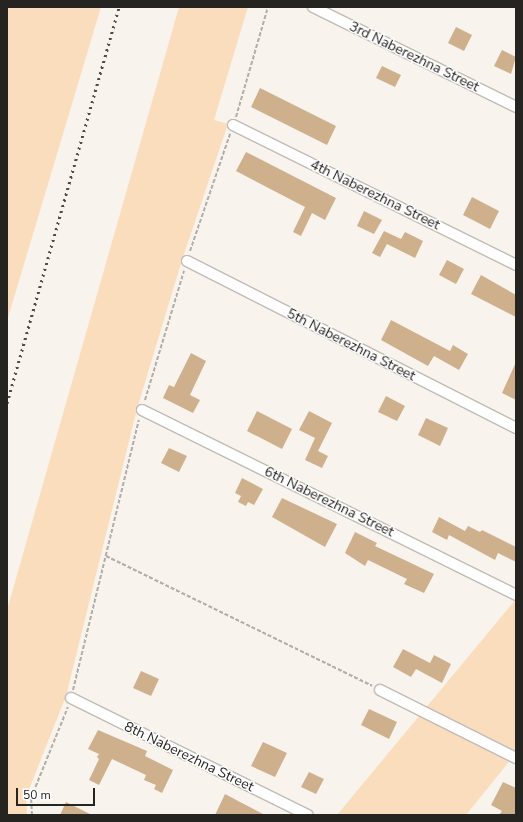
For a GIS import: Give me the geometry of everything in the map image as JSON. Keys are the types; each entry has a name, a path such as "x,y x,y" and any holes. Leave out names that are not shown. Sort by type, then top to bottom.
{"street":[{"name":"3rd Naberezhna Street","path":"313,7 516,107"},
{"name":"4th Naberezhna Street","path":"233,125 516,265"},
{"name":"5th Naberezhna Street","path":"187,261 516,428"},
{"name":"6th Naberezhna Street","path":"142,410 516,595"},
{"path":"380,690 516,758"},
{"name":"8th Naberezhna Street","path":"71,698 308,815"}],"path":[{"path":"106,556 380,690"}],"shaded area":[{"path":"7,7 101,7 7,321"},
{"path":"179,7 248,7 214,120 228,124 182,260 137,409 66,696 26,797 27,815 7,815 7,610"},
{"path":"516,599 516,753 466,815 337,815"}],"building":[{"path":"456,27 472,35 464,51 448,43"},
{"path":"502,50 516,57 511,74 494,66"},
{"path":"382,66 401,75 395,87 376,78"},
{"path":"260,88 336,126 327,145 251,107"},
{"path":"246,152 336,198 325,220 312,213 301,236 293,232 305,207 236,171"},
{"path":"472,197 499,211 490,229 463,215"},
{"path":"364,211 382,220 374,234 357,226"},
{"path":"384,231 401,239 405,232 423,241 415,258 387,244 380,257 372,253"},
{"path":"447,260 464,269 456,284 439,275"},
{"path":"481,275 516,295 516,317 471,294"},
{"path":"391,320 450,351 453,345 468,354 459,370 434,356 428,366 381,340"},
{"path":"191,353 206,361 190,395 200,400 193,413 163,398 169,385 174,387"},
{"path":"516,362 516,400 502,393"},
{"path":"386,396 405,406 397,421 378,412"},
{"path":"257,411 292,429 282,449 247,431"},
{"path":"309,411 332,423 318,451 328,456 322,468 305,460 315,438 299,430"},
{"path":"426,418 448,428 440,446 418,435"},
{"path":"169,448 187,456 179,472 161,463"},
{"path":"242,478 263,489 254,505 248,502 246,506 238,502 241,496 235,493"},
{"path":"282,498 337,524 325,547 272,517"},
{"path":"439,517 465,531 468,526 480,532 482,530 516,547 516,562 498,553 495,560 449,535 447,540 432,532"},
{"path":"355,532 377,543 375,546 434,574 424,593 404,584 407,579 368,560 365,566 345,553"},
{"path":"403,649 430,663 434,655 451,664 442,683 416,669 411,677 393,667"},
{"path":"141,671 159,679 151,696 133,688"},
{"path":"369,709 397,722 389,739 361,725"},
{"path":"98,730 147,751 145,756 173,770 162,793 154,789 156,785 144,780 146,775 112,759 99,785 89,780 99,759 97,757 99,754 88,749"},
{"path":"263,742 287,753 275,777 251,766"},
{"path":"309,772 324,779 316,794 301,787"},
{"path":"503,782 516,788 516,815 499,815 502,811 491,805"},
{"path":"225,794 240,802 265,815 215,815"},
{"path":"66,802 92,815 60,815"}],"railway":[{"path":"7,403 119,7"}]}
